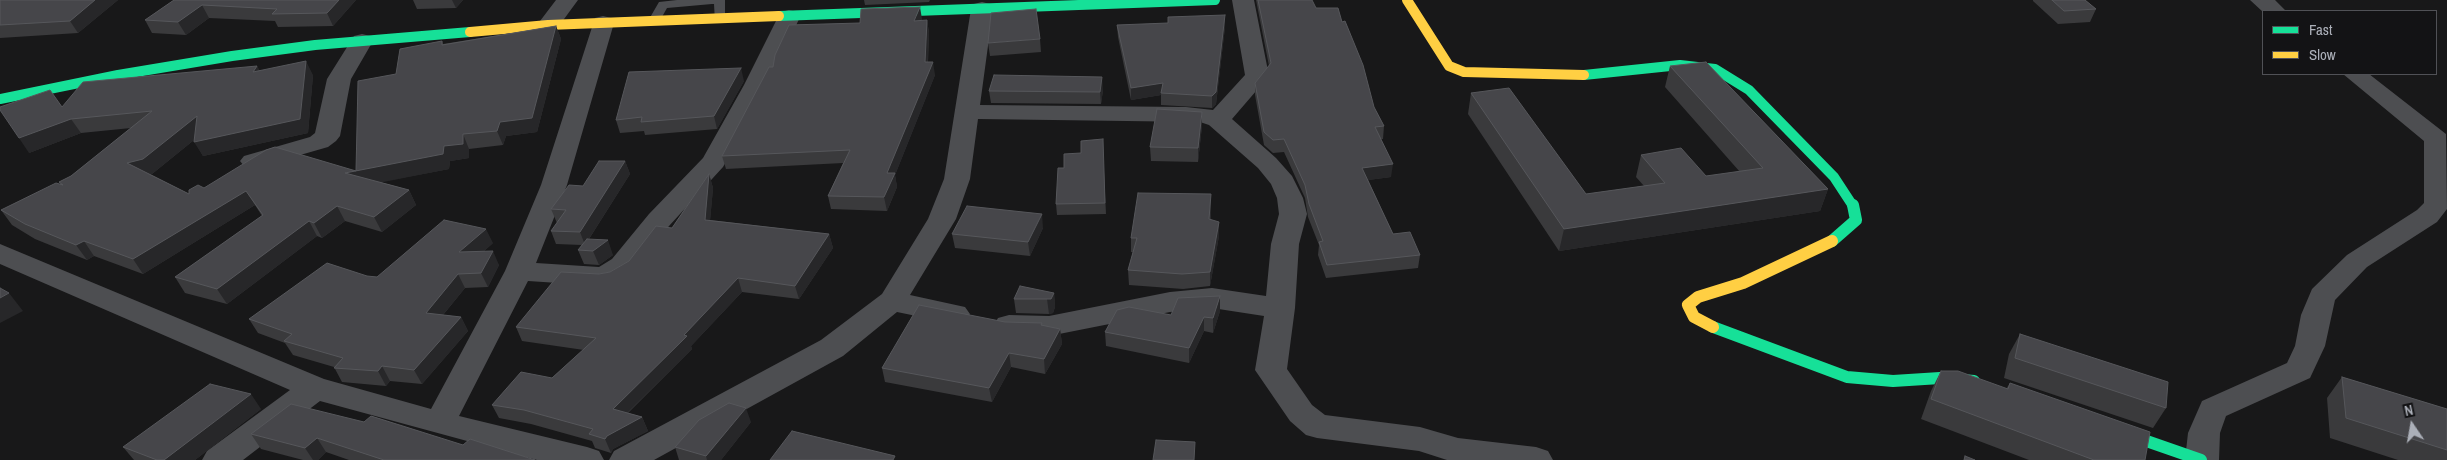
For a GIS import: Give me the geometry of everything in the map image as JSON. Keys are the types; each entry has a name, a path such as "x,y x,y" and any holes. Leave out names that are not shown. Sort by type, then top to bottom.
{"main road":[{"path":"0,99 118,75 232,56 362,41 548,25 789,17 1111,2 1214,0"},
{"path":"1407,0 1449,66 1464,72 1596,75 1680,65 1715,69 1748,90 1834,177 1853,204 1856,220 1834,240 1743,283 1698,297 1688,305 1694,317 1718,330 1847,377 1893,381 1940,378 1973,380 1982,384"},
{"path":"2101,425 2202,460"}],"street":[{"path":"548,25 567,0"},
{"path":"1218,120 1257,76 1243,0"},
{"path":"2261,0 2274,10"},
{"path":"626,460 660,449 832,348 892,301 942,219 957,179 982,9"},
{"path":"519,271 604,277 622,266 659,220 714,162 756,85 789,17"},
{"path":"439,423 519,271 554,185 604,23"},
{"path":"253,160 318,142 327,136 339,79 362,41"},
{"path":"2202,460 2204,433 2213,409 2299,370 2310,346 2322,296 2357,261 2427,216 2437,204 2436,139 2356,75"},
{"path":"967,112 1186,114 1203,115 1218,120 1267,163 1282,182 1290,198 1293,214 1285,244 1280,308 1271,370 1301,413 1317,426 1420,439 1458,451 1536,460"},
{"path":"0,253 315,388 439,423 587,460"},
{"path":"892,301 1007,325 1049,326 1170,302 1212,298 1280,308"},
{"path":"219,460 315,388"}],"lane":[{"path":"654,21 663,5 712,0 720,2 719,19"}],"building":[{"path":"0,0 95,0 70,21 0,25"},
{"path":"174,0 339,0 327,13 272,14 277,9 202,5 178,22 145,20"},
{"path":"1258,0 1312,0 1316,8 1338,8 1342,22 1345,21 1363,65 1374,107 1384,126 1375,127 1393,164 1362,168 1393,234 1410,232 1420,255 1327,265 1319,242 1323,241 1309,204 1305,185 1284,139 1273,140 1264,132 1255,83 1271,63"},
{"path":"2052,0 2085,0 2096,9 2064,11"},
{"path":"920,7 914,21 927,20 925,62 933,62 887,173 895,173 884,197 828,196 850,150 722,156 769,67 773,67 775,55 789,25 860,23 861,9"},
{"path":"1036,9 1040,39 988,43 991,13"},
{"path":"1225,15 1216,92 1212,96 1161,93 1163,83 1131,88 1117,25 1168,23 1168,17"},
{"path":"556,26 532,118 500,122 497,131 463,134 463,144 444,146 443,154 356,171 358,81 396,74 400,49 442,41 442,45"},
{"path":"306,61 300,119 194,142 197,116 143,159 127,163 189,194 189,190 198,185 204,188 266,150 275,147 356,171 345,173 409,190 374,217 337,206 314,223 309,221 217,289 175,277 263,215 246,191 133,259 84,241 76,245 25,224 1,210 56,183 63,185 59,182 71,176 152,111 71,119 19,138 0,110 0,107 50,90 62,107 83,82 257,66 253,72"},
{"path":"1706,62 1828,189 1564,229 1471,93 1509,88 1586,194 1665,183 1641,155 1681,148 1706,176 1763,168 1670,66"},
{"path":"741,68 714,116 641,122 642,117 616,120 629,72"},
{"path":"994,75 1102,77 1100,92 989,91"},
{"path":"1157,109 1202,112 1198,148 1150,147"},
{"path":"1103,139 1105,203 1056,204 1058,168 1064,168 1064,154 1081,153 1081,141"},
{"path":"599,161 625,161 580,232 551,231 566,210 551,209 569,185 583,186"},
{"path":"709,174 705,220 829,234 795,286 738,278 684,335 687,336 613,409 642,417 607,436 605,439 589,434 593,429 524,410 492,405 521,372 552,378 596,338 516,327 561,272 599,274 610,272 629,261 656,226 672,228"},
{"path":"1138,193 1211,194 1209,219 1219,222 1210,272 1182,274 1128,270 1137,238 1131,238"},
{"path":"967,206 1042,214 1028,242 952,234"},
{"path":"444,220 486,229 459,252 493,251 481,273 458,274 426,313 461,317 414,370 382,366 378,371 334,368 343,358 284,341 292,334 249,319 327,263 367,276 377,277"},
{"path":"587,239 608,240 593,251 578,250"},
{"path":"1020,286 1054,293 1051,299 1014,299"},
{"path":"0,288 9,293 0,298"},
{"path":"1220,296 1213,318 1204,317 1189,348 1105,332 1117,310 1129,307 1171,315 1178,298"},
{"path":"919,305 1005,322 1042,323 1041,325 1060,329 1044,359 1009,353 989,388 882,368"},
{"path":"2020,334 2168,382 2166,408 2015,358"},
{"path":"1941,371 1958,371 2008,389 2010,383 2150,432 2145,460 2094,460 1931,399"},
{"path":"2342,377 2447,409 2447,450 2346,418"},
{"path":"210,384 251,394 164,460 157,460 123,447"},
{"path":"729,403 746,408 706,456 675,447 699,420"},
{"path":"291,404 364,422 371,416 463,445 470,439 535,460 384,460 317,438 305,448 251,434"},
{"path":"792,431 895,456 893,460 770,460"},
{"path":"1156,440 1195,442 1194,460 1153,460"},
{"path":"1965,456 1975,460 1964,460"}],"traffic: fast":[{"path":"779,16 1215,0"},
{"path":"0,99 118,75 232,56 315,45 470,32"},
{"path":"1584,75 1680,65 1715,69 1749,90 1834,177 1853,204 1856,220 1832,241"},
{"path":"1713,327 1847,377 1893,381 1940,378 1974,381"},
{"path":"2112,429 2201,460"}],"traffic: slow":[{"path":"1407,0 1449,66 1464,72 1584,75"},
{"path":"470,32 548,25 779,16"},
{"path":"1713,327 1694,317 1688,305 1698,297 1743,283 1832,241"}]}
